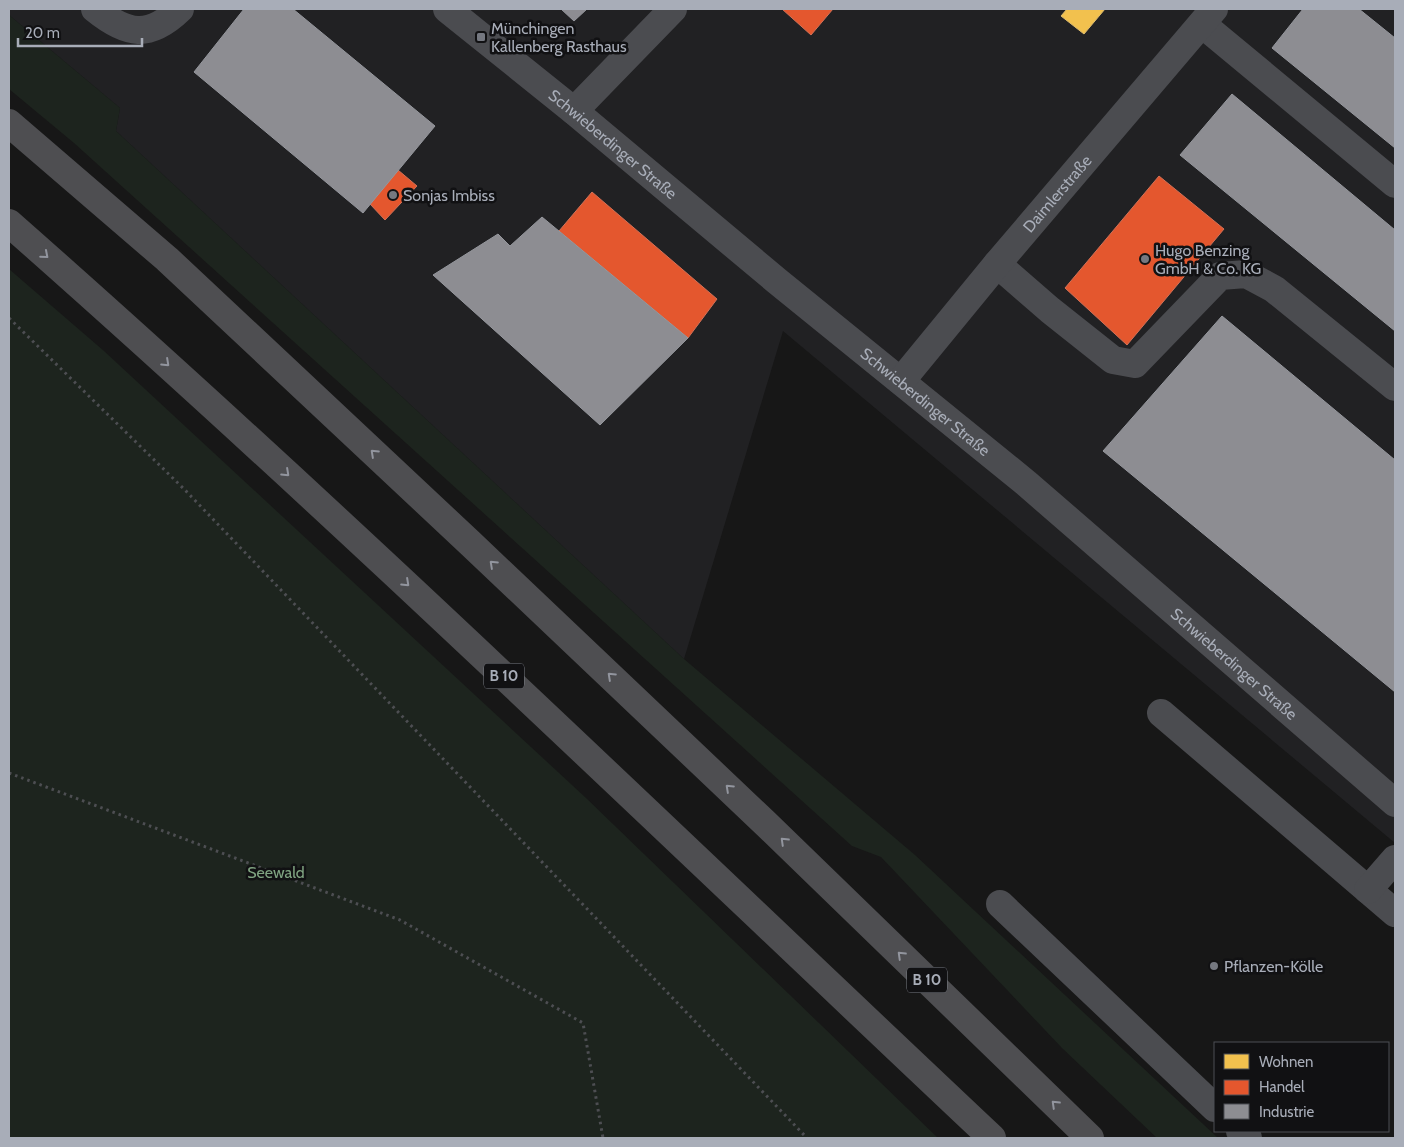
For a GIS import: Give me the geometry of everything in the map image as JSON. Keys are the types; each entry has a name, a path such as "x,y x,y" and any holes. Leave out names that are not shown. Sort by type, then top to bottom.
{"highway":[{"name":"B 10","path":"9,123 167,259 757,815 1090,1138"},
{"name":"B 10","path":"9,222 117,318 435,610 992,1138"}],"street":[{"path":"95,9 112,23 136,30 156,28 180,9"},
{"name":"Schwieberdinger Straße","path":"447,9 574,111 776,281 1026,483 1395,803"},
{"path":"574,111 673,9"},
{"path":"1208,16 1395,184"},
{"name":"Daimlerstraße","path":"902,381 997,264 1208,16"},
{"path":"997,264 1050,310 1113,360 1136,364 1220,276 1246,274 1274,289 1395,388"},
{"path":"1161,713 1395,913"},
{"path":"1368,890 1395,859"},
{"path":"1000,904 1214,1107"}],"path":[{"path":"9,318 185,490 808,1138"},
{"path":"9,773 400,920 583,1023 603,1138"}],"shaded area":[{"path":"9,9 1395,9 1395,843 783,331 684,659 116,131 120,108 9,15"}],"green space":[{"path":"9,15 120,108 116,131 684,659 915,855 1218,1138 1157,1138 1062,1048 881,857 852,846 74,143 9,89"},
{"name":"Seewald","path":"9,269 104,351 586,798 938,1138 9,1138"}],"building: Wohnen":[{"path":"1067,9 1105,9 1084,34 1061,16"}],"building: Handel":[{"path":"782,9 833,9 811,35"},
{"name":"Sonjas Imbiss","path":"398,170 417,186 385,220 370,204"},
{"name":"Hugo Benzing GmbH & Co. KG","path":"1159,176 1224,229 1127,345 1065,288"},
{"path":"592,192 717,299 688,338 559,231"}],"building: Industrie":[{"path":"244,9 293,9 435,126 363,213 194,72"},
{"path":"561,9 587,9 574,21"},
{"path":"1303,9 1359,9 1395,38 1395,148 1272,48"},
{"path":"1232,94 1395,230 1395,331 1180,155"},
{"path":"542,217 688,338 600,425 433,275 498,234 510,246"},
{"path":"1222,316 1395,460 1395,692 1103,451"}],"place":[{"name":"Münchingen Kallenberg Rasthaus","path":"481,37"},
{"name":"Sonjas Imbiss","path":"393,195"},
{"name":"Hugo Benzing GmbH & Co. KG","path":"1145,259"},
{"name":"Pflanzen-Kölle","path":"1214,966"}]}
